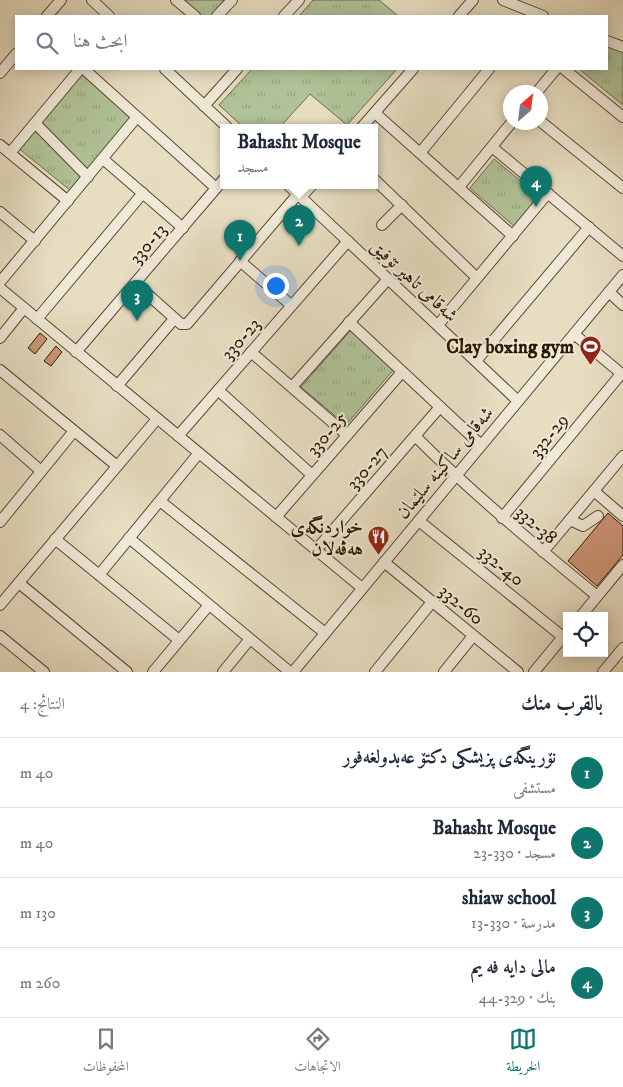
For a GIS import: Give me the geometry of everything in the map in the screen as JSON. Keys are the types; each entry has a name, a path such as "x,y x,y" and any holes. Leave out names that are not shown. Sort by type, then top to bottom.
{"street":[{"path":"48,15 61,0"},
{"path":"92,0 108,15"},
{"path":"176,0 194,15"},
{"path":"217,15 232,0"},
{"path":"285,15 299,0"},
{"path":"460,15 474,0"},
{"path":"502,0 537,15"},
{"path":"608,40 623,47"},
{"path":"0,74 15,55"},
{"path":"10,153 81,70"},
{"path":"83,70 216,188"},
{"path":"166,70 224,124"},
{"path":"204,106 236,70"},
{"path":"365,124 413,70"},
{"path":"420,153 488,70"},
{"path":"543,85 555,70"},
{"path":"565,70 623,116"},
{"path":"374,113 513,236"},
{"path":"0,282 137,117"},
{"path":"35,123 88,177"},
{"path":"548,127 623,188"},
{"path":"459,187 506,130"},
{"path":"0,145 68,200"},
{"path":"492,147 623,256"},
{"path":"103,159 183,228"},
{"path":"378,183 478,278"},
{"name":"330-13","path":"76,352 220,184"},
{"name":"شەقامی تاهیر تۆفیق","path":"292,189 518,401"},
{"path":"135,283 174,319 181,324 187,324 240,261 308,189"},
{"path":"37,319 142,193"},
{"path":"438,325 548,193"},
{"path":"382,225 402,205"},
{"path":"0,212 35,241"},
{"path":"476,361 589,227"},
{"name":"330-23","path":"178,436 348,241"},
{"path":"240,261 291,306"},
{"name":"شەقامی ساکینە سلێمان","path":"292,672 623,275"},
{"path":"292,387 388,279"},
{"path":"0,288 362,588"},
{"path":"609,292 623,304"},
{"path":"0,338 24,308"},
{"path":"117,386 174,319"},
{"path":"349,322 481,445"},
{"path":"574,334 622,374"},
{"path":"251,352 347,435"},
{"path":"0,370 117,466"},
{"name":"330-25","path":"276,517 402,372"},
{"name":"332-29","path":"502,518 622,374"},
{"path":"218,390 312,475"},
{"name":"330-27","path":"316,550 416,437 440,407"},
{"path":"0,604 157,419"},
{"path":"0,522 74,431"},
{"path":"0,435 41,472"},
{"name":"332-38","path":"416,437 456,477 502,518 597,596"},
{"path":"99,575 199,453"},
{"path":"543,552 623,456"},
{"path":"594,491 623,516"},
{"path":"160,501 325,633"},
{"path":"570,520 583,526 598,516"},
{"name":"332-40","path":"418,521 563,632"},
{"path":"129,538 292,672"},
{"path":"55,540 180,640"},
{"name":"332-60","path":"384,562 518,672"},
{"path":"583,612 623,565"},
{"path":"18,583 127,672"},
{"path":"375,672 432,602"},
{"path":"153,672 209,605"},
{"path":"0,636 43,672"},
{"path":"444,672 473,636"},
{"path":"534,672 563,636"},
{"path":"223,672 250,639"},
{"path":"603,672 623,648"}],"green space":[{"path":"180,0 227,0 213,15 197,15"},
{"path":"313,0 379,0 397,15 300,15"},
{"path":"608,44 623,50 623,105 580,70 608,70"},
{"path":"82,70 133,116 71,191 17,147"},
{"path":"251,70 396,70 348,124 310,94 283,124 240,124 219,105"},
{"path":"494,159 539,196 515,227 470,188"},
{"path":"351,330 395,368 346,425 301,387"}],"building":[{"path":"40,333 47,339 35,354 28,348"},
{"path":"56,346 62,352 51,366 44,361"},
{"path":"608,513 623,526 623,555 597,586 568,561"}],"place":[{"name":"مالى دايه فه يم","path":"536,207"},
{"name":"Bahasht Mosque","path":"299,246"},
{"name":"نۆرینگەی پزیشکی دکتۆ عەبدولغەفور","path":"240,261"},
{"name":"shiaw school","path":"137,321"},
{"name":"Clay boxing gym","path":"590,365"},
{"name":"خواردنگەی هەڤەلان","path":"379,556"}]}
